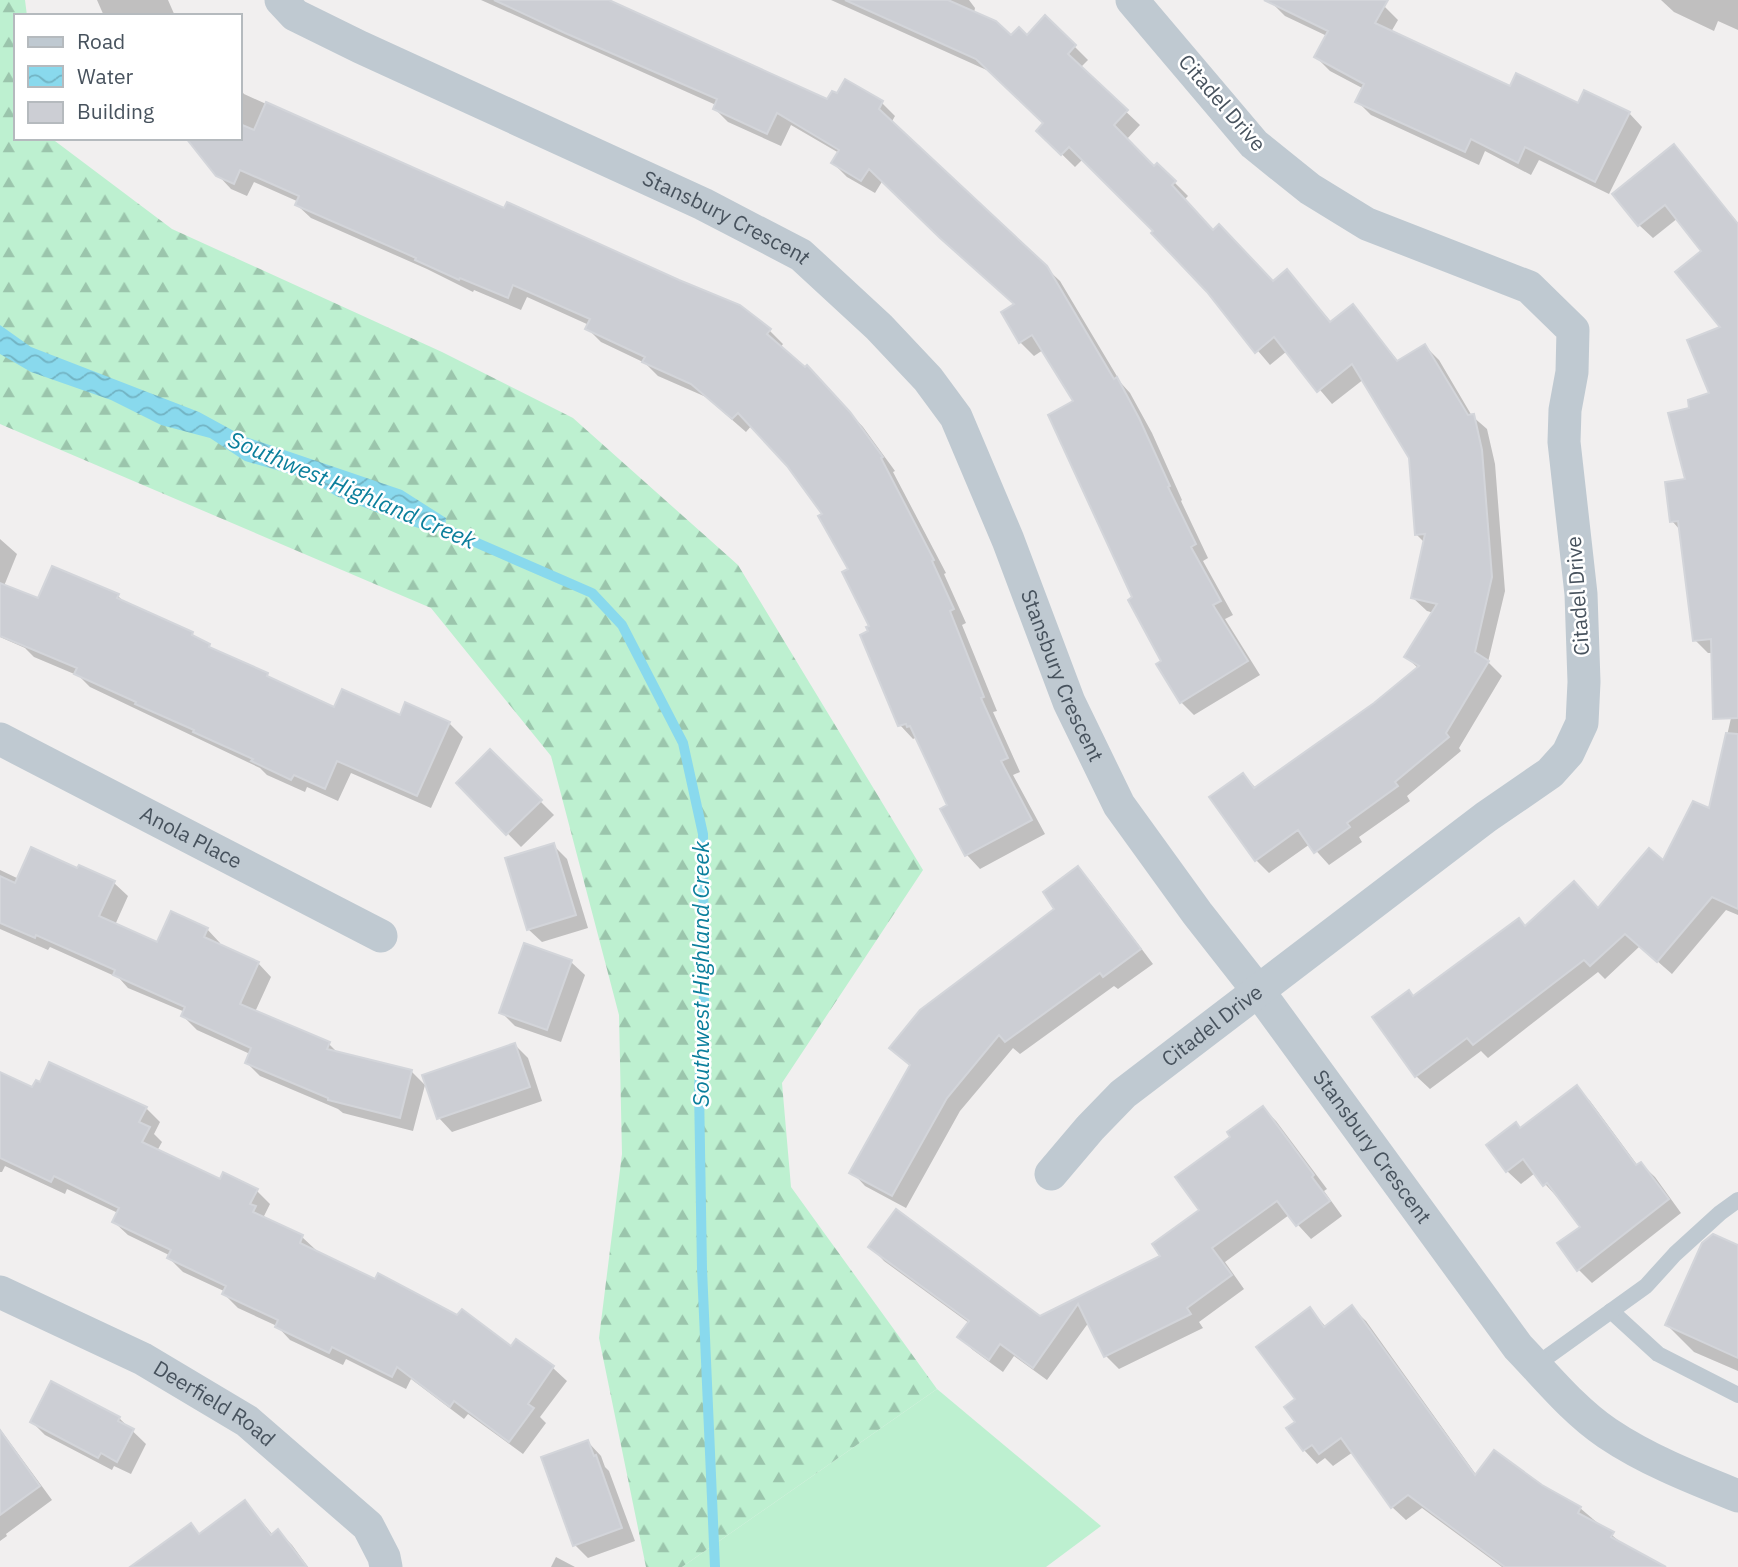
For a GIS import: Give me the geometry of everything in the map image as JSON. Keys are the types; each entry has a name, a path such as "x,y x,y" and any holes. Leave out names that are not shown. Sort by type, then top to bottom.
{"street":[{"name":"Stansbury Crescent","path":"281,0 295,15 360,47 703,204 801,255 879,327 928,379 956,417 1008,540 1069,702 1119,805 1197,913 1259,992 1518,1347 1568,1399 1606,1432 1661,1464 1738,1496"},
{"name":"Citadel Drive","path":"1051,1174 1123,1094 1486,817 1550,773 1568,753 1582,723 1584,682 1581,594 1564,442 1564,410 1572,372 1573,330 1530,287 1367,224 1310,189 1254,144 1132,0"},
{"name":"Anola Place","path":"0,739 381,936"},
{"name":"Deerfield Road","path":"0,1292 143,1359 247,1421 368,1526 384,1557 386,1567"}],"lane":[{"path":"1536,1365 1646,1286 1675,1254 1738,1199"},
{"path":"1611,1311 1658,1354 1738,1395"}],"green space":[{"path":"0,0 25,0 27,14 14,14 14,140 54,140 172,229 442,352 573,418 738,565 923,870 782,1083 791,1187 937,1389 682,1567 646,1567 599,1338 622,1154 619,1015 551,756 431,608 0,424"},
{"path":"937,1389 1101,1526 1046,1567 682,1567"}],"water":[{"name":"Southwest Highland Creek","path":"0,325 31,347 199,412 243,436 402,490 446,518 445,529 431,532 406,524 336,496 308,479 245,461 210,438 161,425 111,400 31,372 0,354"}],"building":[{"path":"494,0 609,0 827,99 832,91 837,93 845,79 883,101 879,109 1047,266 1114,379 1117,377 1139,418 1196,544 1191,547 1221,601 1213,605 1248,661 1180,703 1156,664 1161,661 1128,600 1132,597 1048,415 1073,401 1032,335 1019,343 1001,312 1014,304 940,238 869,169 861,181 831,163 839,150 777,113 767,134 713,109 717,99"},
{"path":"845,0 948,0 996,21 1011,35 1019,27 1027,35 1045,15 1076,45 1068,54 1128,110 1114,125 1154,166 1157,163 1176,181 1172,185 1213,230 1219,224 1273,281 1287,269 1330,322 1353,304 1397,361 1425,344 1468,415 1474,414 1482,450 1492,577 1475,652 1489,661 1446,733 1449,737 1395,782 1398,786 1347,823 1350,827 1314,853 1298,830 1255,861 1209,797 1243,773 1254,788 1374,703 1419,666 1404,657 1437,604 1411,598 1425,534 1415,535 1409,458 1352,364 1317,392 1274,337 1255,353 1207,292 1151,233 1153,231 1069,147 1061,155 1036,131 1043,123 976,59"},
{"path":"1264,0 1388,0 1375,23 1510,86 1516,73 1578,103 1584,90 1630,112 1595,182 1525,147 1518,163 1471,139 1465,152 1355,102 1364,84 1314,57 1328,31"},
{"path":"266,102 504,208 507,202 740,305 771,329 767,334 805,367 807,365 850,412 883,457 881,458 934,560 932,561 954,609 950,611 984,697 981,698 1008,758 1001,761 1032,820 965,856 940,809 947,805 910,726 898,726 860,635 868,631 866,627 869,626 842,572 848,569 818,516 822,514 787,466 738,413 732,419 691,384 642,362 645,357 585,329 590,319 513,285 508,298 460,278 459,280 415,260 416,258 295,205 299,196 240,170 234,184 216,176 188,140 242,140 242,125 254,130"},
{"path":"1674,144 1738,224 1738,718 1713,719 1711,639 1693,641 1678,521 1670,522 1665,482 1685,479 1668,413 1689,408 1688,400 1709,393 1687,340 1720,327 1675,272 1701,251 1665,205 1638,226 1612,194"},
{"path":"52,566 119,594 117,598 193,632 192,635 210,644 209,647 334,707 342,689 400,715 405,702 450,722 417,796 337,761 325,789 294,775 291,780 251,761 253,759 193,732 194,730 74,674 77,668 0,636 0,583 38,598"},
{"path":"1726,733 1738,734 1738,909 1712,897 1657,962 1625,934 1590,966 1584,960 1473,1045 1467,1038 1415,1077 1372,1017 1409,990 1413,996 1519,918 1525,926 1574,881 1598,908 1649,848 1663,860 1693,801 1709,808"},
{"path":"490,749 542,800 506,835 456,783"},
{"path":"554,843 576,915 527,930 505,858"},
{"path":"31,847 77,868 79,865 115,881 99,916 157,942 171,911 208,928 204,937 259,962 240,1004 330,1042 327,1049 412,1070 400,1118 328,1100 245,1063 251,1048 181,1016 185,1007 113,975 115,970 36,935 35,938 0,923 0,876 15,883"},
{"path":"1078,866 1141,949 1103,977 1100,973 1005,1042 999,1035 947,1098 892,1196 849,1173 910,1065 889,1048 920,1010 1054,909 1043,892"},
{"path":"524,943 572,960 547,1030 499,1013"},
{"path":"515,1043 530,1087 437,1119 422,1075"},
{"path":"49,1062 147,1107 139,1122 150,1127 142,1142 220,1179 223,1172 258,1189 250,1204 256,1206 253,1212 303,1235 300,1243 375,1279 378,1273 457,1315 462,1309 511,1346 516,1339 554,1366 528,1404 534,1408 509,1442 454,1401 450,1407 397,1367 392,1377 332,1347 329,1353 275,1327 278,1320 222,1294 226,1286 167,1258 171,1250 112,1222 119,1208 54,1176 51,1182 0,1158 0,1072 32,1087 36,1080 40,1082"},
{"path":"1577,1085 1636,1165 1641,1162 1669,1199 1577,1271 1557,1243 1580,1227 1547,1183 1543,1186 1523,1159 1506,1172 1486,1145 1516,1122 1520,1128"},
{"path":"1263,1106 1330,1201 1296,1226 1277,1201 1212,1248 1232,1275 1187,1308 1191,1314 1104,1357 1078,1304 1033,1368 1000,1344 989,1360 957,1337 969,1321 868,1247 896,1209 1040,1316 1160,1256 1152,1244 1199,1210 1175,1177 1230,1137 1227,1132"},
{"path":"1713,1234 1738,1245 1738,1358 1665,1325 1702,1243"},
{"path":"1352,1305 1475,1475 1494,1450 1542,1485 1581,1507 1578,1513 1614,1532 1611,1537 1666,1567 1505,1567 1408,1495 1391,1508 1341,1438 1319,1454 1312,1445 1303,1451 1286,1428 1295,1422 1284,1407 1295,1399 1256,1347 1310,1307 1324,1327"},
{"path":"51,1381 120,1417 118,1421 134,1429 117,1462 101,1453 98,1458 30,1422"},
{"path":"0,1430 40,1486 0,1515"},
{"path":"588,1440 622,1528 573,1546 541,1457"},
{"path":"245,1500 271,1535 278,1529 307,1567 130,1567 191,1523 199,1534"}],"waterway":[{"name":"Southwest Highland Creek","path":"445,529 592,593 622,625 683,743 703,834 704,1016 699,1088 702,1269 715,1567"}]}
